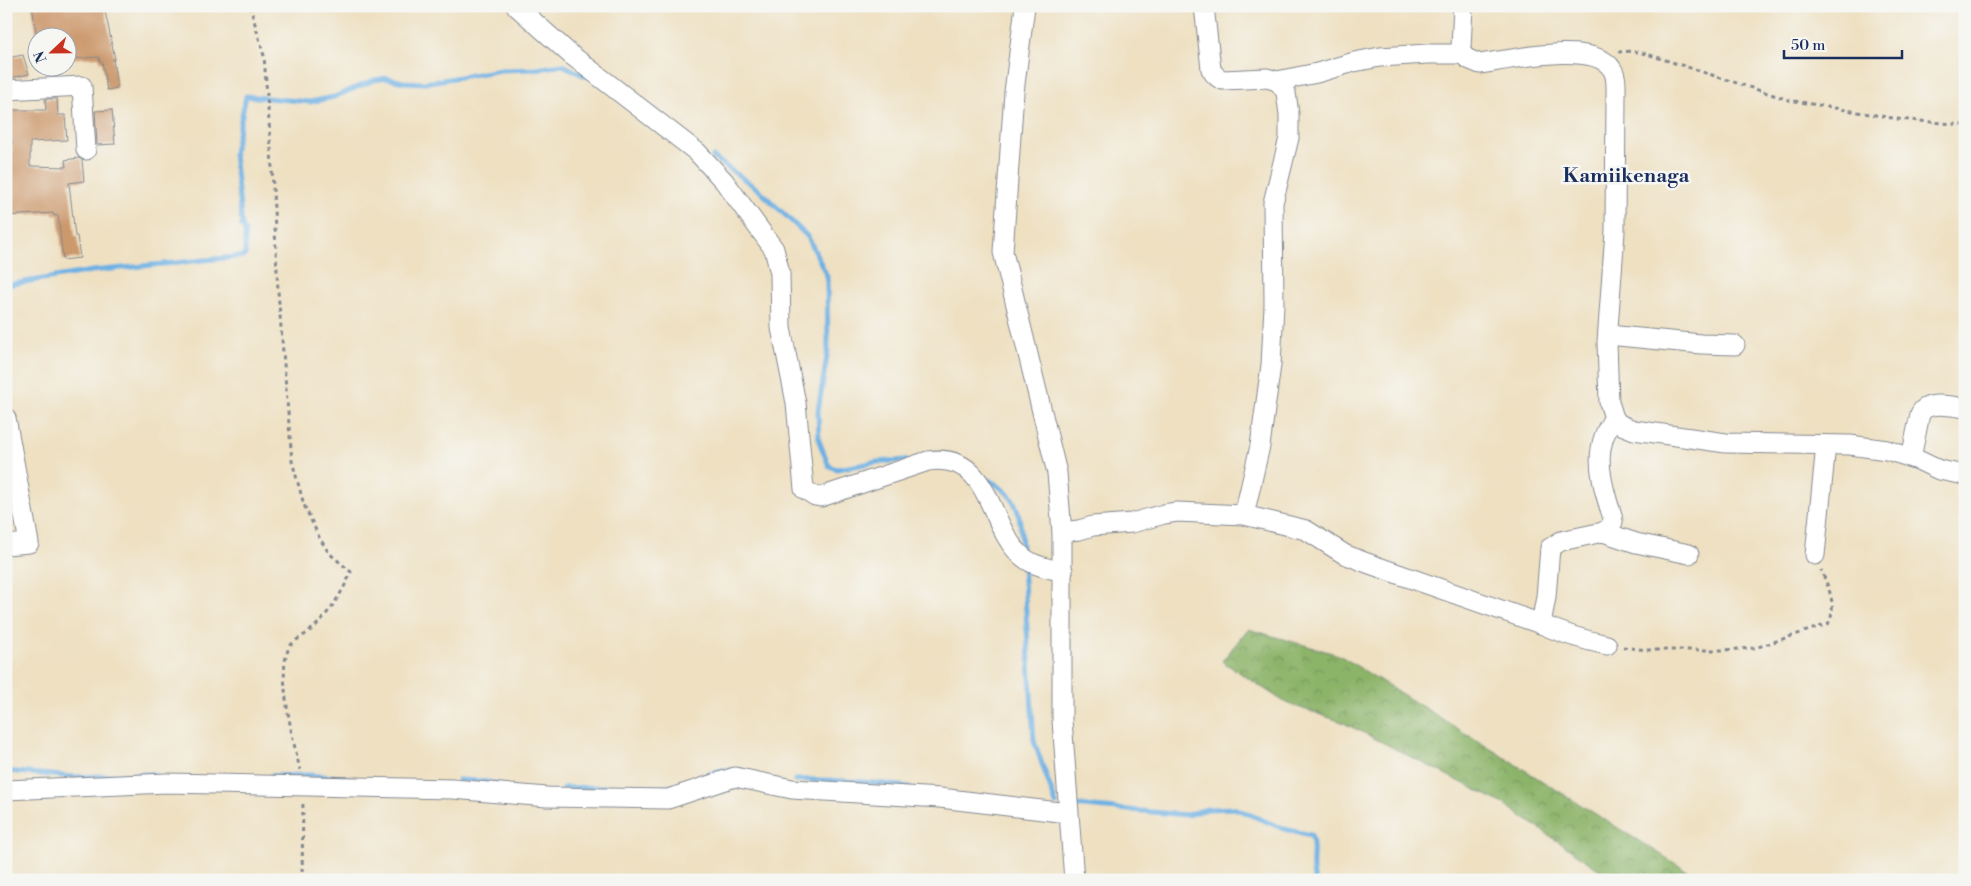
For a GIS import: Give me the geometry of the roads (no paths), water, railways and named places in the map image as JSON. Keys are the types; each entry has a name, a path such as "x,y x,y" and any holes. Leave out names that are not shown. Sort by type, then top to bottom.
{"street":[{"path":"516,6 570,54 697,152 724,181 774,249 780,273 781,328 796,402 804,489 815,496 821,497 928,461 942,459 949,461 970,472 981,482 1008,540 1023,558 1045,568 1063,571"},
{"path":"1025,6 1013,102 1003,252 1057,473 1063,571 1062,720 1074,880"},
{"path":"1204,6 1211,69 1218,78 1267,78 1277,81 1380,57 1427,54 1462,54 1480,64 1553,53 1569,53 1602,60 1612,69 1616,80 1616,231 1608,335 1608,402 1614,418 1619,424 1634,430 1726,443 1850,445 1887,450 1939,470 1965,475"},
{"path":"1462,54 1460,41 1463,6"},
{"path":"1244,515 1260,446 1271,365 1274,305 1273,203 1289,138 1289,114 1286,93 1277,81"},
{"path":"6,90 82,86 86,150"},
{"path":"1608,335 1647,337 1701,344 1735,345"},
{"path":"1911,458 1922,408 1939,406 1965,408"},
{"path":"6,418 29,543 6,545"},
{"path":"1541,624 1546,597 1550,548 1569,539 1602,532 1611,526 1613,519 1603,482 1600,446 1606,429 1614,418"},
{"path":"1815,555 1826,445"},
{"path":"1062,532 1093,526 1132,523 1177,512 1244,515 1306,530 1344,554 1367,563 1541,624 1581,640 1607,645"},
{"path":"1602,532 1642,545 1690,554"},
{"path":"6,790 168,783 453,790 546,798 668,799 734,777 792,789 940,798 1068,813"}],"waterway":[{"path":"6,285 92,271 245,256 245,231 242,226 234,153 246,96 310,102 334,97 374,80 387,78 403,82 424,83 501,70 536,69 563,65 585,76"},
{"path":"713,157 759,190 808,237 827,276 828,350 818,411 819,441 829,466 837,469 877,462 906,460"},
{"path":"984,478 1005,491 1016,506 1019,515 1022,548"},
{"path":"1023,564 1034,741 1056,804"},
{"path":"648,791 681,785 720,770 731,770"},
{"path":"6,771 75,777 153,774"},
{"path":"271,776 309,775 348,778"},
{"path":"459,780 497,784"},
{"path":"795,780 852,781 909,787"},
{"path":"563,788 604,787 634,789"},
{"path":"1071,805 1187,815 1207,809 1234,808 1284,829 1311,835 1313,840 1313,875 1315,880"}],"district":[{"name":"Kamiikenaga","path":"1626,176"}]}
